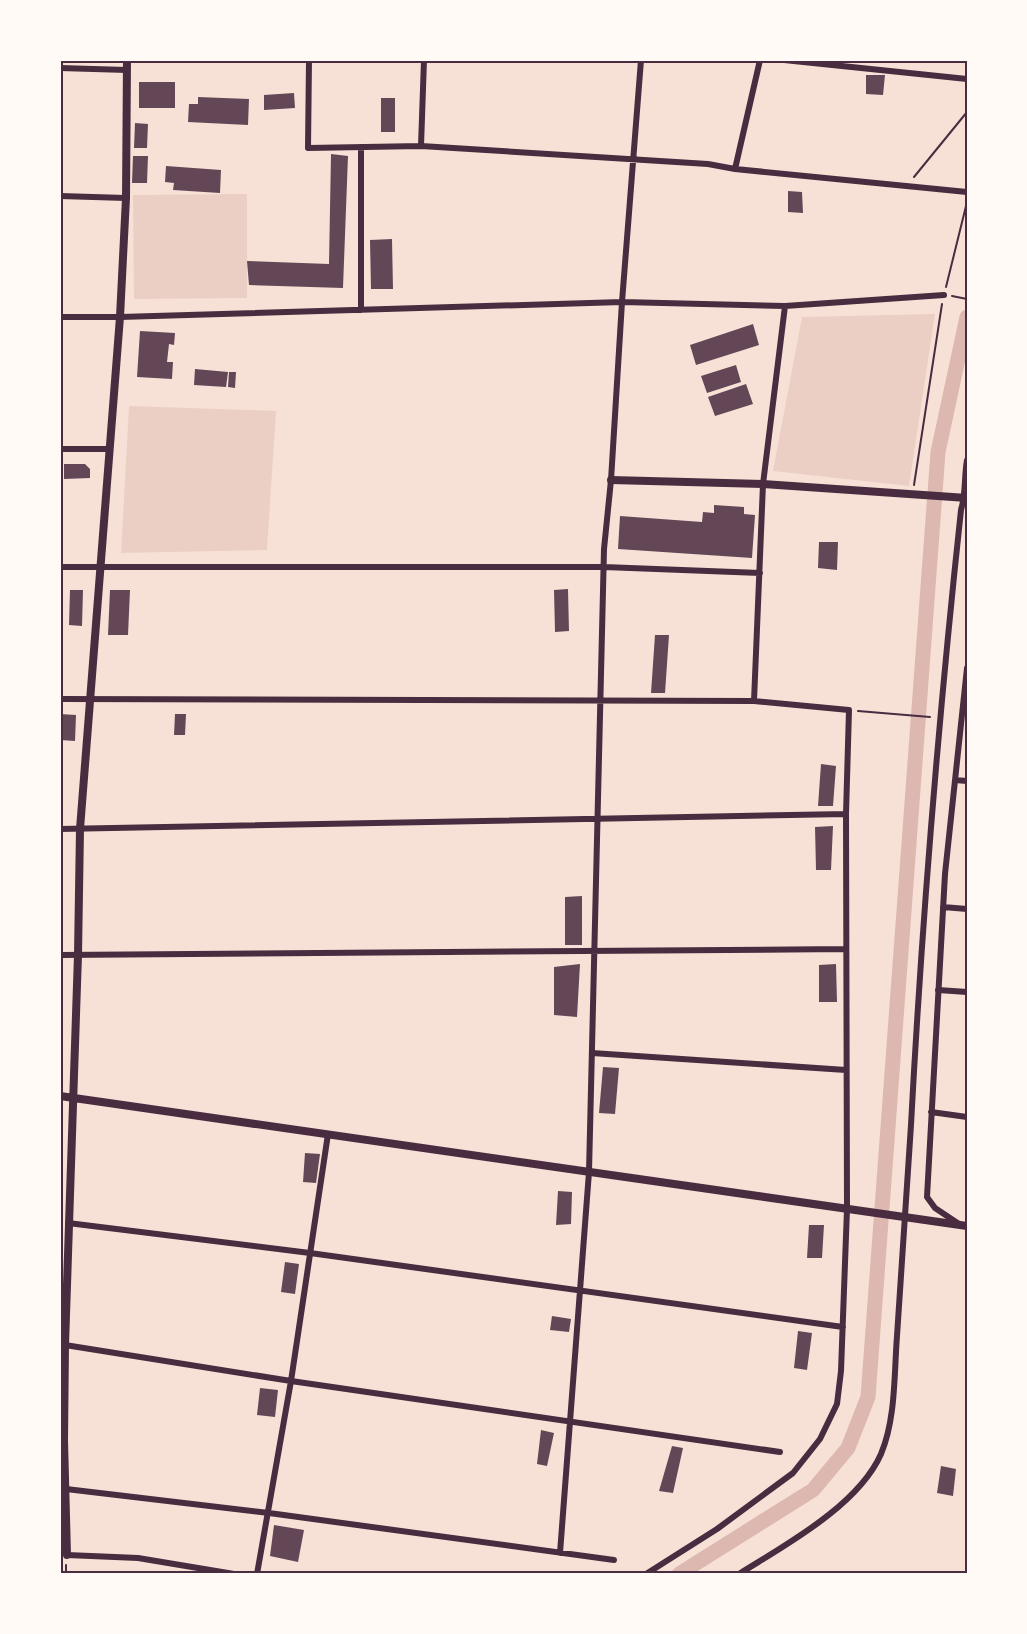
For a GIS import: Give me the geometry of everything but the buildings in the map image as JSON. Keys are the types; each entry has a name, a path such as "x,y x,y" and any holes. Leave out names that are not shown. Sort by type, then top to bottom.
{"street":[{"path":"127,60 126,198 120,317 80,829 65,1345 64,1440 67,1555 138,1558 234,1574"},
{"path":"309,60 308,148 421,146 708,164 735,169 967,192"},
{"path":"421,146 424,60"},
{"path":"560,1554 589,1172 604,567 641,60"},
{"path":"735,169 760,60"},
{"path":"784,60 967,79"},
{"path":"60,68 127,70"},
{"path":"361,147 361,310"},
{"path":"60,196 126,198"},
{"path":"60,317 622,302 785,306 944,295"},
{"path":"754,701 763,484 785,306"},
{"path":"60,448 109,449"},
{"path":"739,1574 834,1511 858,1488 880,1455 891,1418 906,1217 921,943 945,665 961,510 966,498 964,478 967,460"},
{"path":"611,480 763,484 966,498"},
{"path":"60,567 604,567 760,573"},
{"path":"964,1225 935,1208 927,1197 943,907 955,780 965,720 967,668"},
{"path":"60,699 754,701 849,710 846,814 847,1209 841,1371 837,1404 820,1439 793,1473 717,1529 646,1574"},
{"path":"955,780 967,781"},
{"path":"60,829 846,814"},
{"path":"943,907 967,909"},
{"path":"60,955 846,949"},
{"path":"938,990 967,992"},
{"path":"592,1053 846,1070"},
{"path":"60,1096 964,1225"},
{"path":"931,1112 967,1117"},
{"path":"257,1574 291,1382 328,1134"},
{"path":"68,1223 580,1289 843,1327"},
{"path":"65,1345 291,1382 780,1452"},
{"path":"66,1489 269,1513 614,1560"}],"path":[{"path":"909,187 917,171 967,112"},
{"path":"914,495 944,295 967,202"},
{"path":"953,297 967,299"},
{"path":"849,710 934,717"}],"shaded area":[{"path":"247,194 247,298 134,299 133,195"},
{"path":"935,314 909,486 773,471 802,317"},
{"path":"129,406 276,411 267,550 121,553"}],"waterway":[{"path":"679,1574 813,1490 848,1448 868,1397 938,452 967,317"}]}
